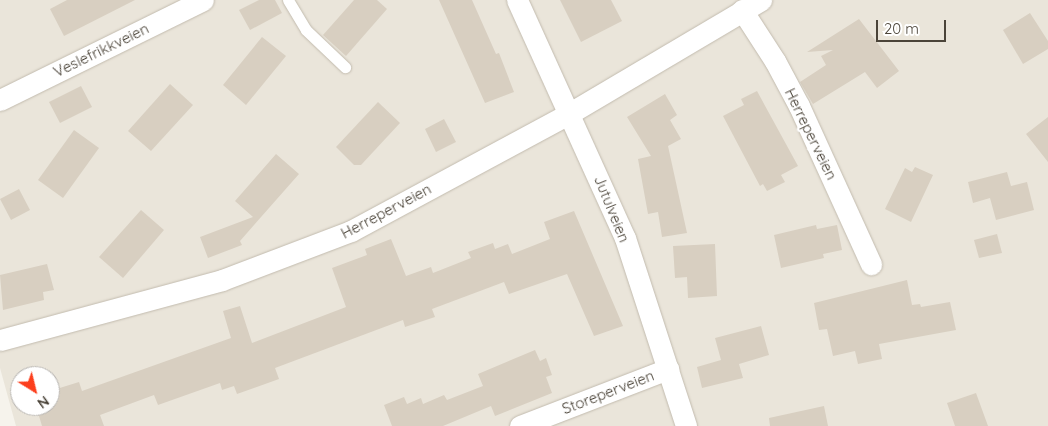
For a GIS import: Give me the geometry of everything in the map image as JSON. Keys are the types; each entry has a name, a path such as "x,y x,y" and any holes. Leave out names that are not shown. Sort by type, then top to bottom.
{"street":[{"name":"Veslefrikkveien","path":"0,100 203,0"},
{"name":"Jutulveien","path":"517,0 570,112 625,238 686,426"},
{"name":"Herreperveien","path":"0,340 151,301 298,253 351,231 570,112 761,0"},
{"name":"Herreperveien","path":"742,10 775,61 799,106 871,264"},
{"name":"Storeperveien","path":"520,426 668,369"}],"lane":[{"path":"288,0 306,30 345,67"}],"shaded area":[{"path":"0,0 1048,0 1048,426 16,426 13,416 60,416 60,366 10,366 10,404 0,368"}],"building":[{"path":"67,0 135,0 64,36 50,9"},
{"path":"259,0 275,0 282,13 250,30 239,10"},
{"path":"354,0 377,0 387,9 346,56 323,35"},
{"path":"439,0 472,0 496,54 499,53 514,92 485,103"},
{"path":"560,0 611,0 622,21 581,42"},
{"path":"1030,13 1048,41 1048,49 1023,64 1003,30"},
{"path":"859,19 899,71 877,88 865,72 813,104 800,82 826,65 821,56 833,50 807,52"},
{"path":"262,37 286,56 246,105 223,85"},
{"path":"170,84 193,105 151,151 128,131"},
{"path":"81,86 92,107 60,123 49,102"},
{"path":"757,91 798,166 781,175 785,182 767,191 763,184 760,186 723,116 744,105 741,99"},
{"path":"665,94 677,115 670,120 681,139 668,146 687,233 662,237 658,212 648,214 638,159 651,156 627,117"},
{"path":"378,102 400,123 361,165 354,165 336,147"},
{"path":"1048,117 1048,162 1026,134"},
{"path":"444,119 456,142 436,152 425,129"},
{"path":"74,130 99,148 63,198 38,180"},
{"path":"276,154 299,174 240,241 242,245 208,258 200,237 253,217 235,201"},
{"path":"915,167 933,175 911,222 885,209 905,168 912,172"},
{"path":"1007,172 1011,186 1027,182 1034,210 996,220 990,198 973,203 968,182"},
{"path":"19,189 30,210 11,220 0,199"},
{"path":"141,210 164,230 123,278 99,257"},
{"path":"574,211 623,326 594,336 567,274 509,294 504,282 432,309 435,317 405,327 403,320 275,368 279,379 237,394 234,386 222,390 220,383 158,405 154,395 100,415 104,426 42,426 39,416 60,416 60,388 79,382 82,391 231,338 223,311 240,306 252,343 346,307 332,268 367,255 365,249 391,239 406,276 431,267 433,273 471,258 468,252 493,243 495,249 508,244 512,254 550,239 544,222"},
{"path":"816,225 817,229 837,225 842,250 823,254 824,258 781,268 774,235"},
{"path":"997,234 1002,253 979,258 974,240"},
{"path":"715,244 717,296 688,298 687,277 675,278 673,246"},
{"path":"47,264 54,290 43,292 44,300 3,310 0,275"},
{"path":"907,280 912,305 920,304 921,307 950,302 956,330 879,344 882,359 858,364 855,351 833,356 827,329 819,330 814,303"},
{"path":"761,326 769,355 739,364 743,378 702,388 697,367 721,360 715,338"},
{"path":"535,350 540,361 546,358 552,375 546,377 552,393 495,416 491,406 443,426 392,426 384,405 404,397 407,404 421,398 423,404 444,395 447,400 483,386 478,374"},
{"path":"976,393 988,426 955,426 947,403"},
{"path":"824,406 828,426 770,426 769,418"}]}
